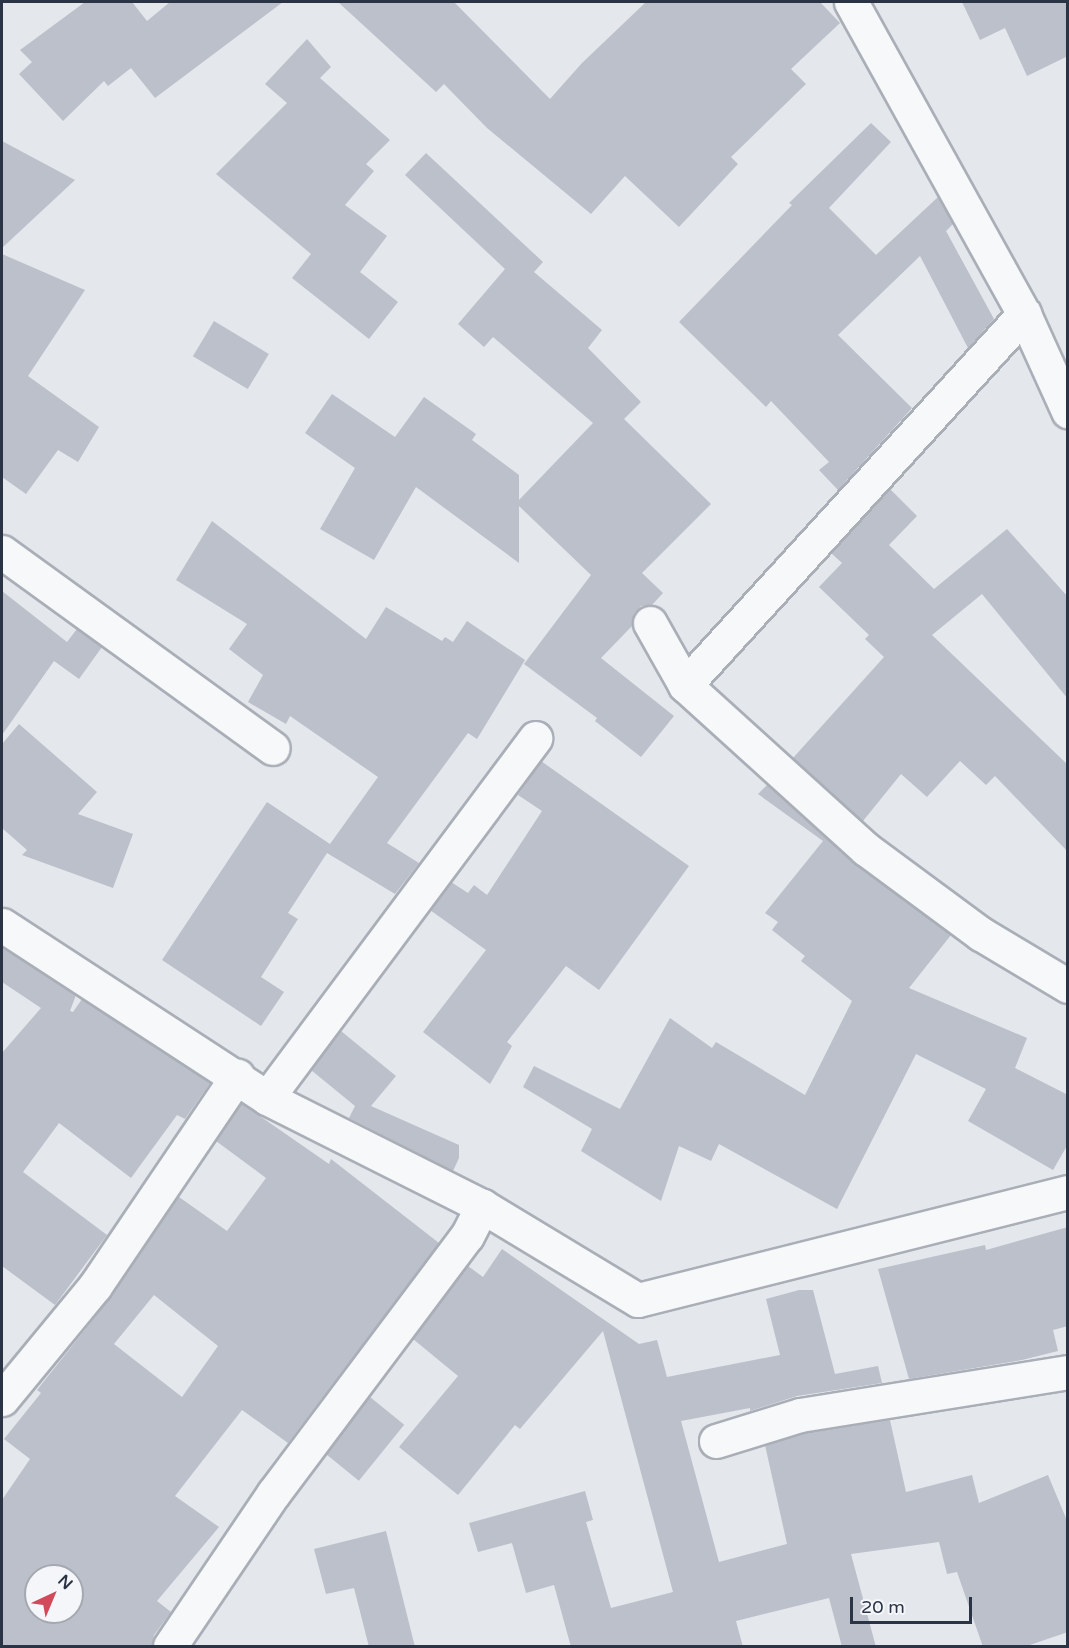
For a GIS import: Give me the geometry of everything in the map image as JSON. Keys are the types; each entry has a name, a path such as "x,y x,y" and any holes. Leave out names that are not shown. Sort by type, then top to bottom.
{"street":[{"path":"851,2 1024,314 1068,411"},
{"path":"685,685 1024,314"},
{"path":"2,552 273,748"},
{"path":"650,623 685,685 866,849 981,934 1068,986"},
{"path":"267,1098 535,738"},
{"path":"2,926 237,1076 267,1098 482,1206 638,1300 1068,1192"},
{"path":"2,1399 95,1286 237,1076"},
{"path":"170,1647 273,1494 467,1236 482,1206"},
{"path":"716,1441 800,1415 1068,1372"}],"building":[{"path":"85,2 132,2 147,21 170,2 283,2 155,98 131,68 108,86 104,81 63,121 19,74 32,62 20,50"},
{"path":"338,2 454,2 550,99 582,63 646,2 820,2 840,23 791,69 806,84 731,157 738,164 679,227 625,176 591,214 487,128 444,84 436,92"},
{"path":"962,2 1068,2 1068,56 1027,76 1005,28 980,40"},
{"path":"307,39 331,67 320,78 390,140 366,164 374,171 345,205 387,236 360,272 398,302 369,339 292,278 311,254 216,174 287,103 265,84"},
{"path":"871,123 891,142 829,208 876,255 938,197 953,224 946,231 994,319 968,348 920,256 838,335 912,408 838,490 819,470 829,462 771,401 766,407 679,322 792,205 789,203"},
{"path":"2,141 75,180 2,248"},
{"path":"426,153 543,262 534,272 602,330 588,348 641,402 624,419 711,504 642,573 663,593 652,605 641,606 634,613 632,626 601,658 674,716 641,757 595,721 597,718 524,664 591,575 519,506 519,563 416,487 374,560 320,529 355,468 305,433 332,394 395,437 424,397 476,434 472,440 519,475 519,500 593,423 493,337 484,347 458,324 505,269 405,175"},
{"path":"2,254 85,290 28,376 99,427 78,462 58,450 26,494 2,477"},
{"path":"214,321 269,354 248,389 193,356"},
{"path":"890,489 917,516 889,545 934,589 1007,529 1068,597 1068,699 982,594 932,635 1068,765 1068,852 995,776 986,785 960,761 927,797 901,774 863,821 793,758 884,657 865,639 869,635 819,587 842,563 831,553"},
{"path":"212,521 366,639 386,607 442,641 445,637 453,642 467,621 525,660 477,739 468,733 387,843 419,863 395,894 327,853 288,913 298,919 261,977 284,992 261,1026 162,960 267,802 330,844 378,777 290,716 286,724 248,702 263,675 229,649 247,624 176,580"},
{"path":"2,591 67,642 77,629 102,647 79,679 54,661 2,735"},
{"path":"19,724 97,792 78,814 133,834 113,888 22,855 27,850 2,828 2,744"},
{"path":"541,761 689,866 599,990 566,966 507,1042 512,1046 490,1084 423,1032 486,950 430,910 451,882 468,893 474,885 487,895 542,811 518,795"},
{"path":"767,785 855,864 951,935 909,988 1027,1038 1015,1068 1068,1095 1068,1144 1053,1170 968,1121 986,1089 916,1054 837,1209 719,1144 711,1161 679,1146 661,1201 581,1151 592,1129 523,1087 534,1066 620,1109 670,1018 712,1048 716,1042 805,1095 852,1001 801,961 805,956 772,930 778,922 765,913 823,841 758,794"},
{"path":"2,947 76,995 70,1011 73,1012 82,999 210,1083 185,1119 177,1115 131,1178 59,1123 23,1172 107,1235 55,1305 2,1266 2,1053 41,1008 2,982"},
{"path":"341,1031 396,1076 371,1106 459,1145 459,1158 453,1171 349,1118 355,1106 311,1070"},
{"path":"241,1103 329,1164 331,1159 439,1243 288,1443 242,1410 175,1496 219,1527 157,1601 171,1612 154,1635 152,1647 2,1647 2,1500 30,1459 4,1439 41,1393 37,1390 111,1297 179,1197 227,1231 266,1178 216,1141","holes":["154,1295 218,1346 182,1397 114,1344"]},
{"path":"1068,1227 1068,1326 1053,1330 1058,1351 1022,1360 909,1379 878,1269 985,1245 986,1250"},
{"path":"502,1249 639,1344 657,1340 667,1377 780,1355 766,1299 799,1290 813,1290 835,1374 878,1366 882,1383 797,1396 750,1411 750,1408 681,1421 719,1562 787,1544 765,1445 804,1433 890,1420 906,1492 972,1475 979,1503 1048,1475 1068,1523 1068,1632 1024,1647 983,1647 957,1572 947,1574 939,1542 851,1554 876,1647 842,1647 829,1598 736,1621 743,1647 571,1647 554,1585 526,1593 512,1543 478,1552 469,1523 585,1491 593,1520 586,1522 611,1608 673,1592 603,1331 520,1429 515,1425 458,1495 399,1447 458,1376 413,1339 468,1266 483,1277"},
{"path":"370,1397 404,1425 359,1481 325,1453"},
{"path":"386,1531 415,1647 369,1647 354,1588 326,1594 314,1549"}]}
